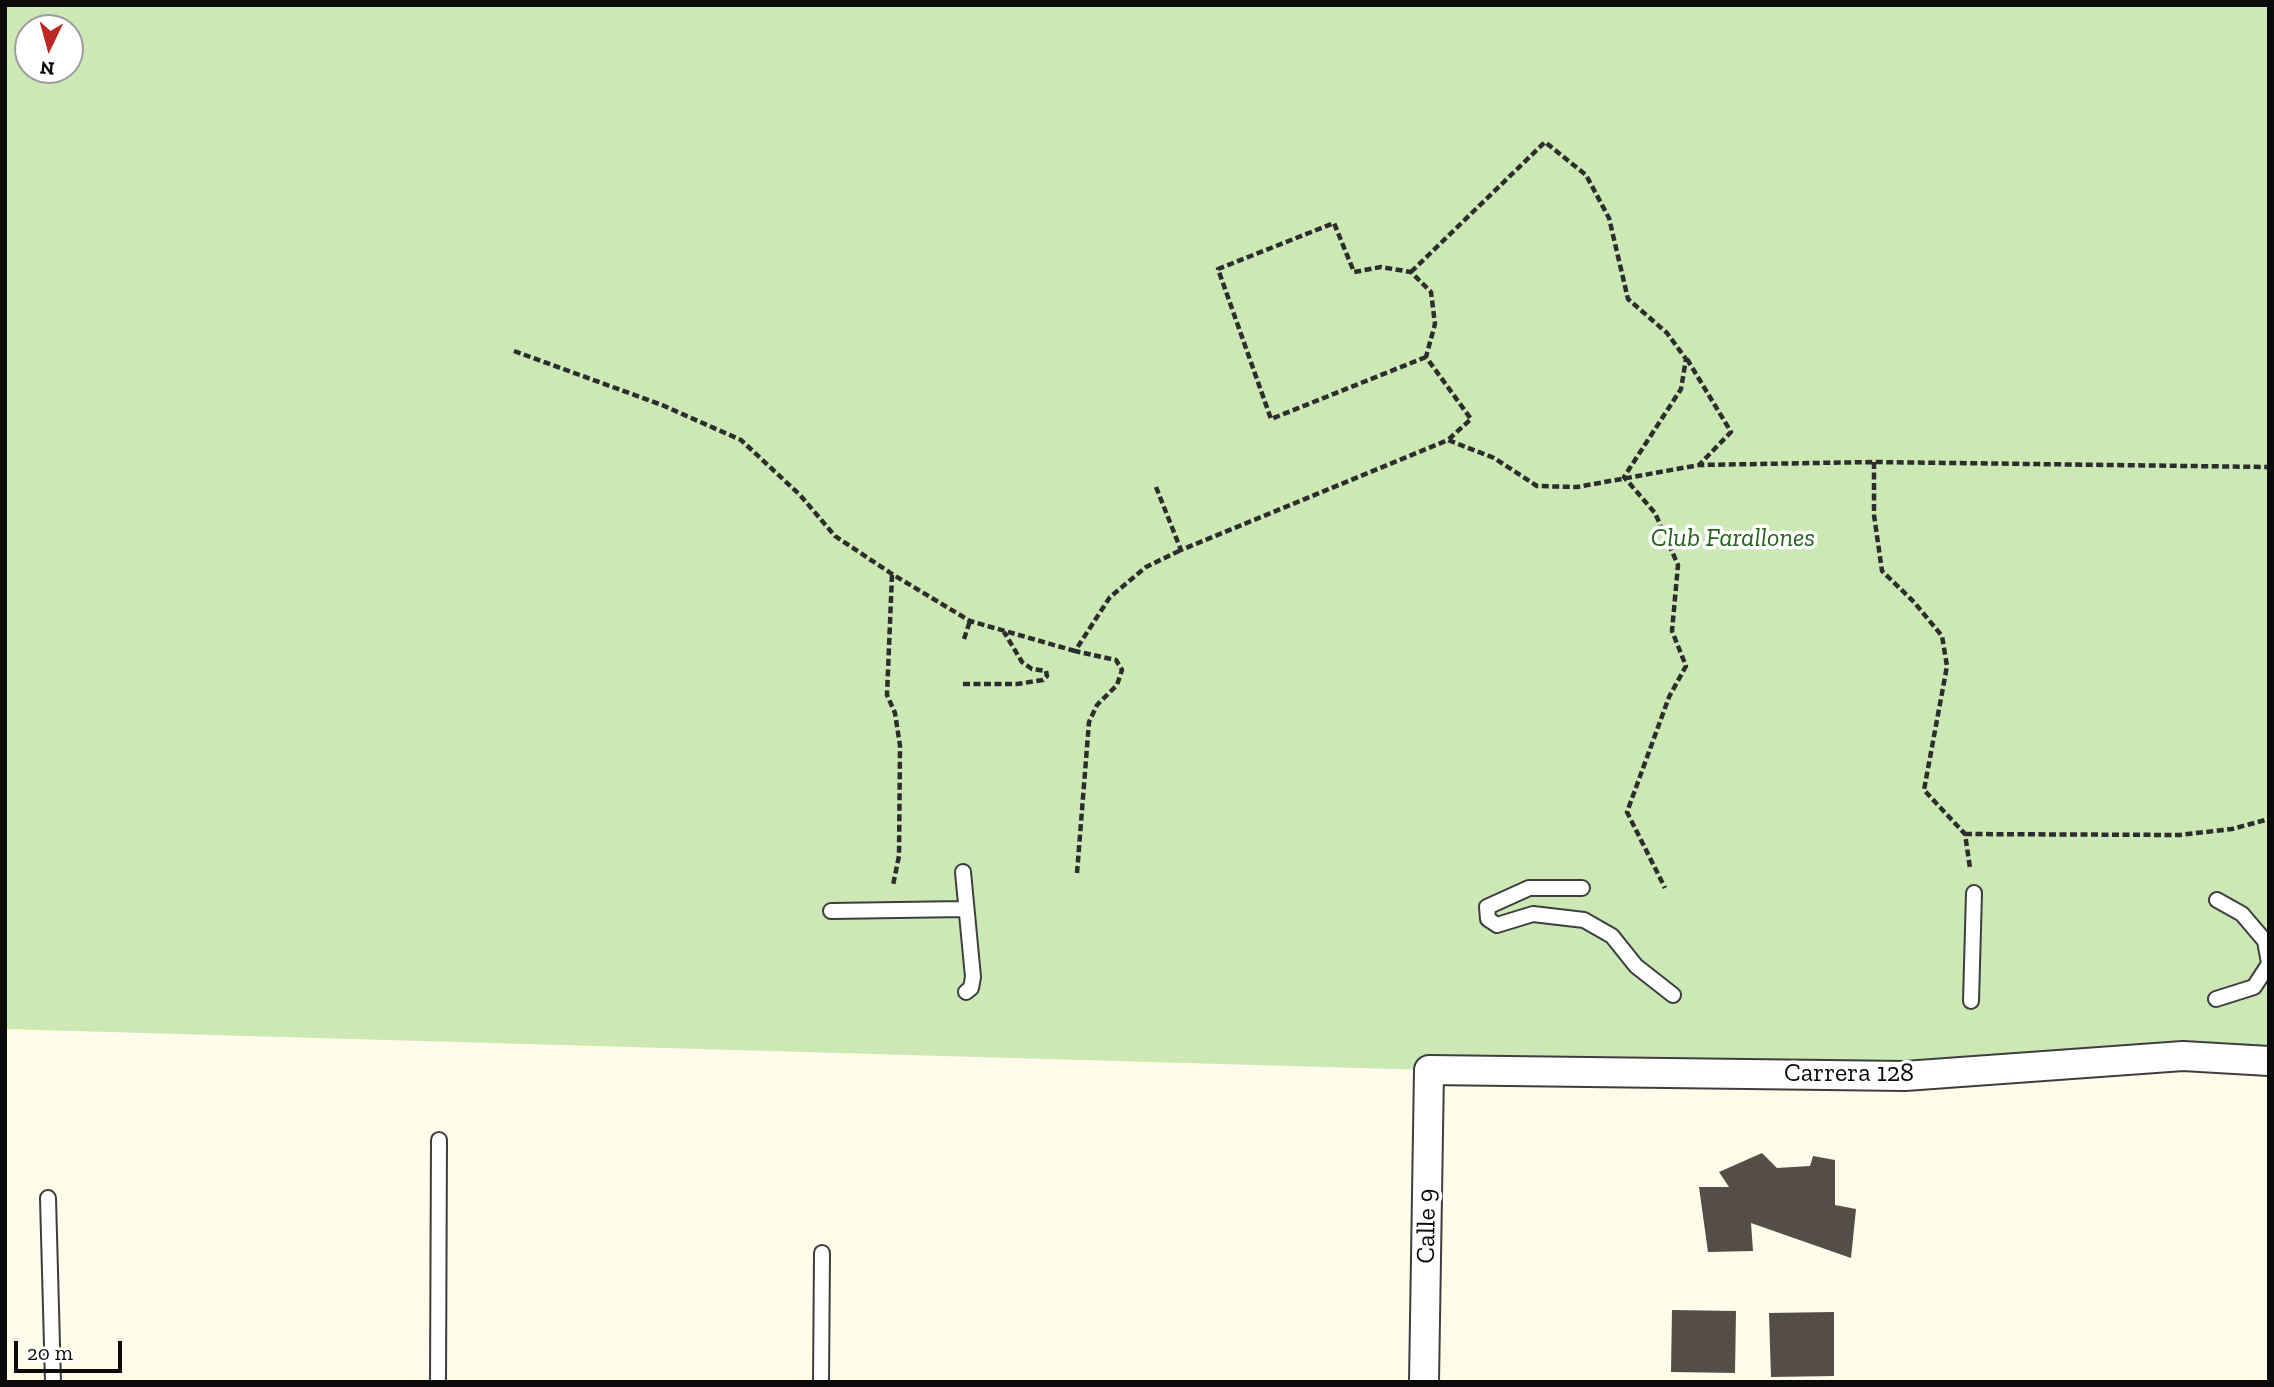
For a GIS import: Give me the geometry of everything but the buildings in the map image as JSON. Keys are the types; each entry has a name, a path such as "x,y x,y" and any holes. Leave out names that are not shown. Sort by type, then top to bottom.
{"street":[{"name":"Carrera 128","path":"1429,1070 1905,1076 2183,1056 2269,1061"},
{"name":"Calle 9","path":"1424,1382 1429,1070"}],"lane":[{"path":"963,872 973,977 971,988 966,992"},
{"path":"1582,888 1529,888 1487,907 1488,919 1497,925 1533,914 1584,920 1612,936 1636,966 1673,995"},
{"path":"1971,1001 1974,893"},
{"path":"2216,999 2254,987 2269,963 2265,942 2242,914 2217,900"},
{"path":"831,911 965,909"},
{"path":"438,1382 439,1140"},
{"path":"48,1198 52,1382"},
{"path":"821,1382 822,1253"}],"path":[{"path":"1411,272 1545,142 1586,176 1609,218 1628,299 1667,333 1731,432 1699,465"},
{"path":"1334,223 1354,272 1381,267 1411,272 1431,292 1435,324 1426,357 1271,419 1218,269 1334,223"},
{"path":"514,351 662,405 741,440 800,495 835,536 970,621 1116,660 1122,670 1117,685 1097,705 1089,722 1077,873"},
{"path":"1075,651 1110,597 1146,567 1181,550 1448,440 1471,419 1426,357"},
{"path":"1624,477 1681,390 1686,359"},
{"path":"1448,440 1494,458 1537,485 1577,487 1699,465 1874,463 2269,467"},
{"path":"1874,463 1874,515 1882,571 1914,602 1942,636 1947,666 1924,790 1965,834 1974,893"},
{"path":"1624,477 1655,513 1678,565 1672,631 1686,666 1669,697 1627,812 1665,888"},
{"path":"1156,486 1181,550"},
{"path":"860,911 893,890 899,856 900,746 895,713 887,695 892,574"},
{"path":"964,639 970,621"},
{"path":"963,684 1017,684 1043,680 1047,676 1046,671 1032,669 1022,662 1004,631"},
{"path":"1965,834 2179,835 2232,829 2269,820"}],"green space":[{"name":"Club Farallones","path":"5,5 2269,5 2269,1061 1905,1076 1429,1070 5,1029"}]}
